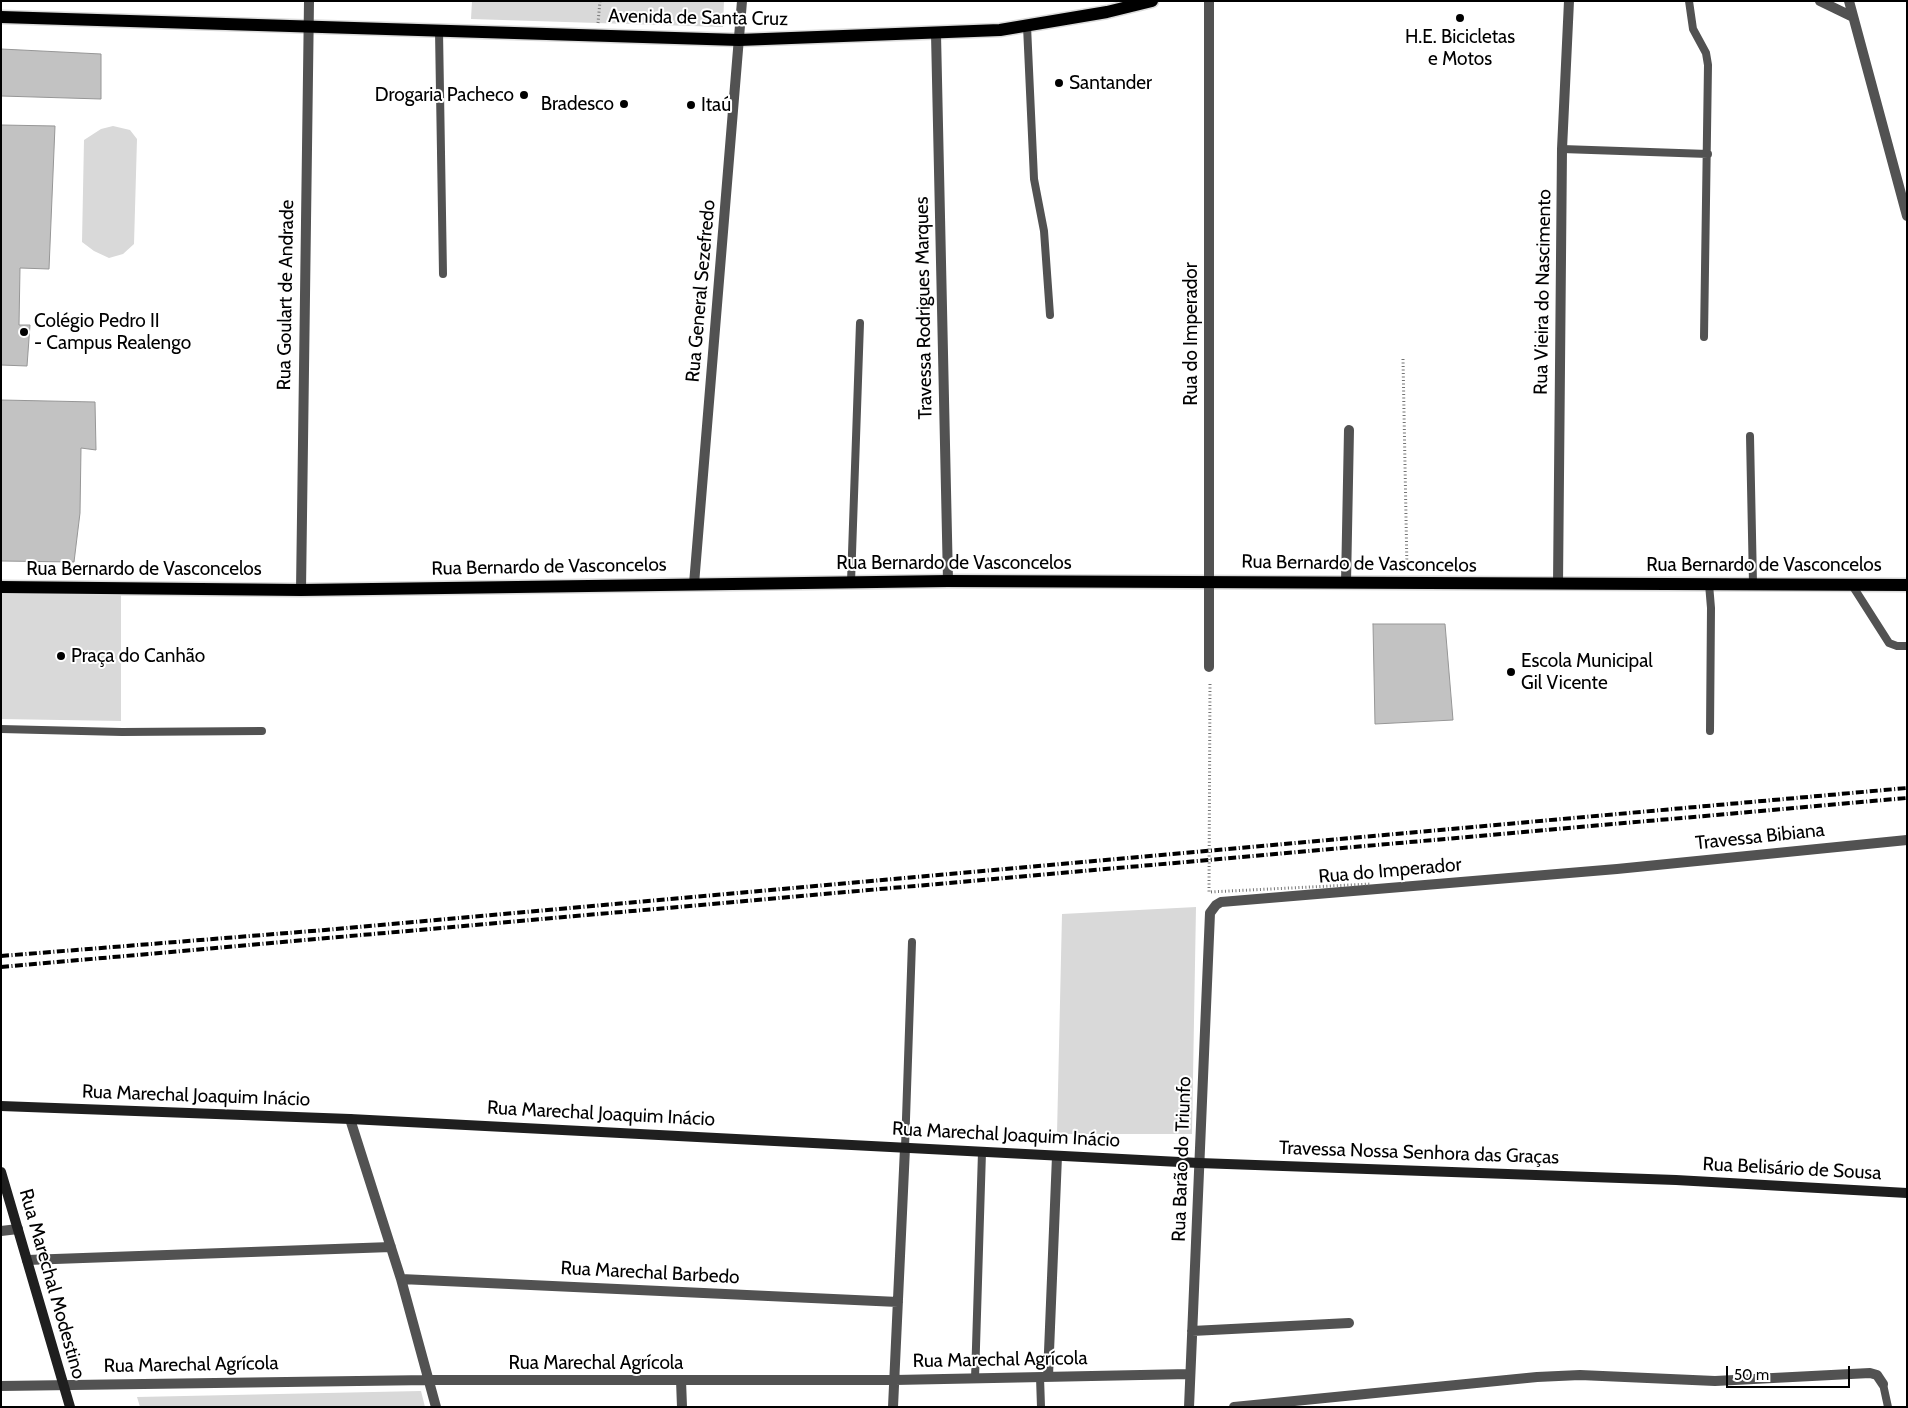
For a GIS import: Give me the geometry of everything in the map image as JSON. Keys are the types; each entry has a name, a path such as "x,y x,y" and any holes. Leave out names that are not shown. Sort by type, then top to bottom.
{"main road":[{"name":"Avenida de Santa Cruz","path":"1,18 739,40 936,34 1000,30 1152,1"},
{"name":"Rua Bernardo de Vasconcelos","path":"1,587 301,590 948,581 1907,585"}],"street":[{"name":"Rua Goulart de Andrade","path":"301,590 309,1"},
{"name":"Rua General Sezefredo","path":"694,584 742,1"},
{"name":"Rua do Imperador","path":"1209,1 1209,667"},
{"name":"Rua Vieira do Nascimento","path":"1558,584 1562,149 1569,1"},
{"path":"1820,1 1854,16"},
{"path":"1849,1 1907,216"},
{"name":"Travessa Rodrigues Marques","path":"936,34 948,581"},
{"path":"1346,583 1349,430"},
{"name":"Travessa Bibiana","path":"1578,872 1907,840"},
{"name":"Rua do Imperador","path":"1210,914 1221,902 1578,872"},
{"name":"Rua Barão do Triunfo","path":"1189,1407 1210,914"},
{"name":"Rua Marechal Joaquim Inácio","path":"1,1106 350,1118 1199,1163"},
{"path":"350,1118 401,1279 436,1407"},
{"path":"893,1407 905,1148"},
{"path":"1044,1376 1057,1156"},
{"name":"Travessa Nossa Senhora das Graças","path":"1199,1163 1676,1180"},
{"name":"Rua Marechal Modestino","path":"1,1172 70,1407"},
{"name":"Rua Belisário de Sousa","path":"1676,1180 1907,1193"},
{"path":"1,1231 18,1229"},
{"path":"27,1260 391,1248"},
{"name":"Rua Marechal Barbedo","path":"401,1279 898,1302"},
{"path":"1192,1331 1349,1323"},
{"path":"1234,1407 1537,1377 1602,1375 1667,1380 1715,1381 1870,1373 1877,1375 1883,1384"},
{"name":"Rua Marechal Agrícola","path":"1,1386 429,1380 895,1380 1190,1374"},
{"path":"681,1380 682,1407"}],"lane":[{"path":"1689,1 1693,29 1706,53 1708,65 1704,337"},
{"path":"1027,26 1034,179 1044,231 1050,315"},
{"path":"439,31 444,274"},
{"path":"1562,149 1708,154"},
{"path":"851,582 860,323"},
{"path":"1750,436 1753,584"},
{"path":"1709,584 1712,608 1710,731"},
{"path":"1852,585 1889,643 1897,646 1907,646"},
{"path":"1,729 122,732 262,731"},
{"path":"905,1148 912,942"},
{"path":"975,1379 982,1152"},
{"path":"1041,1407 1044,1376"},
{"path":"1883,1384 1888,1407"}],"path":[{"path":"596,36 600,1"},
{"path":"1403,359 1407,583"},
{"path":"1210,684 1209,892 1370,884"}],"shaded area":[{"path":"472,1 724,1 723,27 471,19"},
{"path":"113,126 130,130 137,139 134,244 123,254 109,258 94,251 82,242 84,140 101,129"},
{"name":"Praça do Canhão","path":"1,591 121,593 121,721 1,719"},
{"path":"1196,907 1192,1134 1057,1134 1062,914"},
{"path":"421,1391 425,1407 140,1407 137,1397"}],"building":[{"path":"1,49 101,54 101,99 1,96"},
{"path":"1,125 55,126 49,269 20,268 19,325 30,325 27,366 1,365"},
{"path":"1,400 95,402 96,450 81,448 80,513 74,562 1,561"},
{"path":"1373,624 1445,624 1453,720 1375,724"}],"railway":[{"path":"1,956 325,930 1907,788"},
{"path":"1,967 1907,798"}],"place":[{"name":"H.E. Bicicletas e Motos","path":"1460,18"},
{"name":"Santander","path":"1059,83"},
{"name":"Drogaria Pacheco","path":"524,95"},
{"name":"Bradesco","path":"624,104"},
{"name":"Itaú","path":"691,105"},
{"name":"Colégio Pedro II - Campus Realengo","path":"24,332"},
{"name":"Praça do Canhão","path":"61,656"},
{"name":"Escola Municipal Gil Vicente","path":"1511,672"}]}
